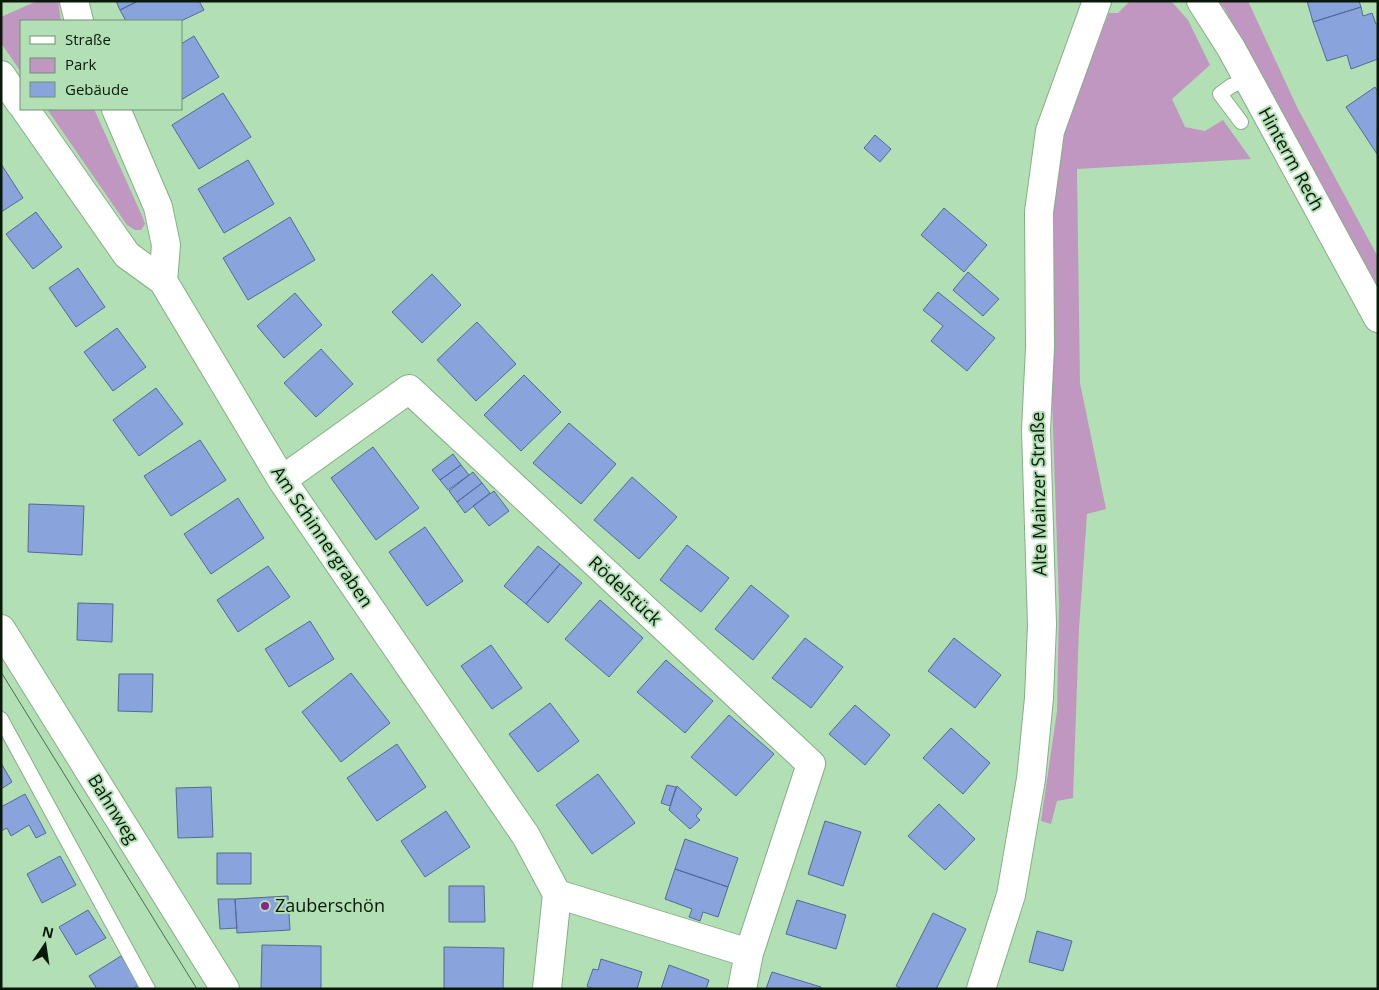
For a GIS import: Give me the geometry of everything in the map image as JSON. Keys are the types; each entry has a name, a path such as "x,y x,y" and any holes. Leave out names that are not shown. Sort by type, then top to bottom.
{"street":[{"path":"74,1 80,20"},
{"name":"Alte Mainzer Straße","path":"981,989 1011,894 1031,779 1039,698 1042,625 1036,430 1040,347 1039,212 1050,131 1097,1"},
{"name":"Hinterm Rech","path":"1201,1 1248,78 1378,318"},
{"path":"1,75 20,103"},
{"name":"Am Schinnergraben","path":"26,110 127,255 163,282 282,480 496,791 526,836 558,894"},
{"path":"116,110 158,207 166,245 163,282"},
{"name":"Rödelstück","path":"282,480 409,389 811,764 750,953 742,989"},
{"name":"Bahnweg","path":"1,628 225,989"},
{"path":"548,989 558,894 750,953"}],"lane":[{"path":"1241,122 1220,94 1248,78"},
{"path":"1,719 148,989"}],"green space":[{"path":"37,1 58,1 61,20 20,20 20,71 1,43 1,17"},
{"path":"1130,1 1171,1 1188,20 1210,65 1172,99 1185,127 1205,131 1223,120 1251,159 1077,169 1080,383 1106,509 1087,514 1079,629 1073,798 1057,801 1051,824 1041,821 1057,711 1059,604 1052,399 1054,169 1072,110 1109,13 1118,13"},
{"path":"1217,1 1248,1 1297,107 1378,257 1378,291 1224,8"},
{"path":"48,110 94,110 145,224 141,230 135,230 127,225"}],"building":[{"path":"116,1 138,1 120,10"},
{"path":"138,1 199,1 204,10 182,21 125,20 120,10"},
{"path":"1307,1 1359,1 1361,7 1313,22"},
{"path":"1361,7 1363,16 1372,13 1376,24 1378,24 1378,59 1351,69 1347,55 1327,61 1313,22"},
{"path":"194,36 219,77 182,99 182,43"},
{"path":"1375,87 1378,92 1377,154 1346,107"},
{"path":"223,93 251,137 199,169 172,125"},
{"path":"875,135 891,149 880,162 864,148"},
{"path":"248,160 274,204 224,233 198,189"},
{"path":"1,164 23,198 1,212"},
{"path":"944,208 987,245 964,272 921,235"},
{"path":"36,212 62,247 33,269 6,234"},
{"path":"290,217 315,260 248,300 223,258"},
{"path":"78,268 105,307 76,327 49,288"},
{"path":"968,272 999,299 983,316 953,290"},
{"path":"432,274 461,305 422,343 392,312"},
{"path":"938,292 995,338 967,371 931,341 943,326 923,310"},
{"path":"295,293 322,325 284,358 257,326"},
{"path":"477,322 516,364 476,401 437,360"},
{"path":"117,328 146,367 113,391 84,352"},
{"path":"321,349 353,384 316,417 284,383"},
{"path":"524,375 561,412 521,451 484,415"},
{"path":"156,388 183,424 139,456 113,420"},
{"path":"569,423 616,464 581,504 533,463"},
{"path":"200,440 226,480 171,516 144,476"},
{"path":"373,447 419,508 376,540 331,478"},
{"path":"453,454 461,465 440,480 432,470"},
{"path":"461,465 469,475 448,490 440,480"},
{"path":"473,472 482,483 457,502 449,491"},
{"path":"632,477 677,517 639,559 594,520"},
{"path":"482,483 490,493 465,513 457,502"},
{"path":"494,491 509,511 489,526 473,506"},
{"path":"238,498 264,538 211,574 184,534"},
{"path":"29,504 84,506 82,555 28,552"},
{"path":"425,527 463,581 427,606 389,552"},
{"path":"687,545 729,578 701,612 660,580"},
{"path":"538,546 560,564 526,604 504,586"},
{"path":"560,564 582,583 548,623 526,604"},
{"path":"268,566 290,597 238,632 217,600"},
{"path":"751,585 789,616 753,660 715,629"},
{"path":"600,600 643,638 609,677 565,639"},
{"path":"78,603 113,604 112,642 77,640"},
{"path":"310,621 334,659 289,687 265,649"},
{"path":"805,638 843,667 811,708 772,678"},
{"path":"954,638 1001,675 975,708 928,671"},
{"path":"491,645 522,688 492,709 461,666"},
{"path":"666,660 713,701 685,733 637,692"},
{"path":"351,673 390,723 341,762 302,712"},
{"path":"119,674 153,674 152,712 118,711"},
{"path":"550,703 579,741 538,772 509,734"},
{"path":"855,705 890,735 865,765 829,734"},
{"path":"729,715 774,754 736,796 691,757"},
{"path":"951,728 990,763 963,794 923,758"},
{"path":"397,744 426,787 377,821 347,778"},
{"path":"1,763 12,782 1,789"},
{"path":"598,774 635,823 592,854 556,805"},
{"path":"667,785 676,787 670,806 661,803"},
{"path":"677,786 702,809 696,816 700,820 690,829 669,810"},
{"path":"211,787 213,837 178,838 176,788"},
{"path":"25,794 46,833 36,838 29,825 11,836 7,828 1,831 1,807"},
{"path":"939,804 975,839 945,870 908,836"},
{"path":"446,811 470,847 425,877 401,841"},
{"path":"825,821 861,832 843,886 808,874"},
{"path":"685,839 738,858 728,887 675,869"},
{"path":"217,853 251,853 251,884 217,884"},
{"path":"60,856 76,885 42,903 27,874"},
{"path":"675,869 728,887 718,917 703,912 700,921 689,917 692,909 665,899"},
{"path":"449,886 484,886 485,922 449,922"},
{"path":"288,896 290,930 237,933 235,899"},
{"path":"218,899 235,899 237,928 220,929"},
{"path":"797,900 846,915 836,949 786,934"},
{"path":"88,910 106,938 76,955 59,927"},
{"path":"933,913 966,929 936,989 902,989 896,986"},
{"path":"1037,931 1072,941 1063,971 1029,962"},
{"path":"262,945 321,946 321,989 261,989"},
{"path":"444,947 504,948 503,989 444,989"},
{"path":"121,956 139,985 133,989 97,989 89,976"},
{"path":"601,959 642,972 637,989 594,989 587,986 593,969 598,970"},
{"path":"669,965 709,980 706,989 661,989"},
{"path":"772,972 821,987 821,989 766,989"}],"tram line":[{"path":"1,672 197,989"}],"place":[{"name":"Zauberschön","path":"265,906"}]}
